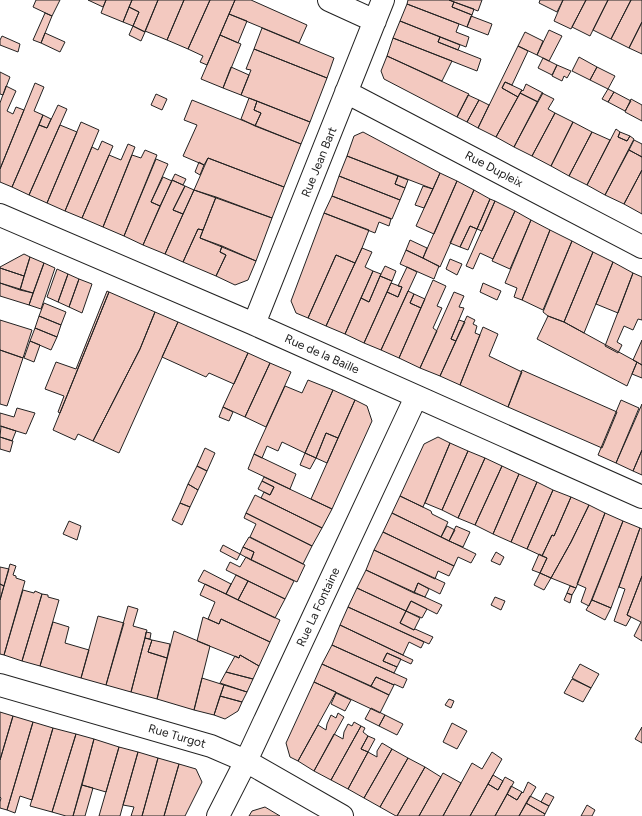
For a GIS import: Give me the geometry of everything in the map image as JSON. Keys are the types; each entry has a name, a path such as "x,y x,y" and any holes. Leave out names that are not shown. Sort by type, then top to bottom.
{"street":[{"path":"328,0 375,21"},
{"name":"Rue Jean Bart","path":"254,324 383,0"},
{"name":"Rue Dupleix","path":"346,92 642,247"},
{"name":"Rue de la Baille","path":"0,215 254,324 642,497"},
{"name":"Rue La Fontaine","path":"218,816 246,761 416,396"},
{"name":"Rue Turgot","path":"0,685 212,746 246,761 342,816"}],"building":[{"path":"36,0 60,0 52,16 33,7"},
{"path":"88,0 106,0 103,7"},
{"path":"106,0 132,0 123,22 101,13"},
{"path":"132,0 158,0 145,32 133,26 139,12 129,7"},
{"path":"158,0 184,0 167,40 145,31"},
{"path":"184,0 210,0 188,49 167,40"},
{"path":"210,0 235,0 207,65 200,62 203,56 188,49"},
{"path":"235,0 251,0 307,25 299,43 229,14"},
{"path":"408,0 449,0 454,2 452,7 472,15 467,27 407,4"},
{"path":"449,0 482,0 478,11"},
{"path":"540,0 563,0 557,12 539,3"},
{"path":"563,0 586,0 571,29 554,21"},
{"path":"586,0 608,0 590,36 572,27"},
{"path":"608,0 631,0 611,39 593,30"},
{"path":"631,0 642,0 642,22 629,48 611,39"},
{"path":"454,2 474,9 472,15 452,7"},
{"path":"407,4 459,24 456,32 469,37 466,47 400,21"},
{"path":"129,7 139,12 133,26 123,22"},
{"path":"45,13 52,16 41,43 33,40"},
{"path":"229,14 247,21 238,43 220,35"},
{"path":"471,16 492,24 488,35 467,27"},
{"path":"400,21 440,37 438,42 481,59 477,71 393,38"},
{"path":"642,22 642,54 629,48"},
{"path":"133,26 145,32 141,41 129,35"},
{"path":"262,28 334,58 327,78 254,49"},
{"path":"549,30 562,36 549,61 537,55"},
{"path":"525,32 543,41 537,55 518,46"},
{"path":"45,33 65,42 60,52 41,43"},
{"path":"220,35 241,44 223,88 201,79"},
{"path":"2,36 20,44 18,52 0,45"},
{"path":"440,37 460,45 458,50 438,42"},
{"path":"393,38 452,61 442,81 387,56"},
{"path":"518,46 528,51 512,85 505,82 502,88 518,97 496,137 478,128"},
{"path":"254,49 327,78 310,122 241,95 251,70 246,69"},
{"path":"387,56 469,94 457,117 384,79 381,71"},
{"path":"579,57 597,67 590,80 572,71"},
{"path":"543,58 557,65 552,75 538,68"},
{"path":"557,65 571,71 567,78 564,76 562,81 552,76"},
{"path":"231,67 249,75 241,95 223,88"},
{"path":"597,67 615,76 608,89 590,80"},
{"path":"0,72 10,77 3,95 0,94"},
{"path":"505,82 522,90 518,97 502,88"},
{"path":"35,83 44,87 34,111 43,115 12,187 0,182 0,169"},
{"path":"526,84 543,93 538,102 520,93 522,90 523,91"},
{"path":"6,86 16,91 7,111 13,114 16,107 24,110 0,169 0,103"},
{"path":"608,89 614,92 608,102 602,99"},
{"path":"614,92 631,101 625,111 608,102"},
{"path":"520,93 538,102 514,147 496,137"},
{"path":"542,93 554,99 548,109 555,113 532,156 514,147"},
{"path":"156,94 167,99 162,110 151,105"},
{"path":"468,95 479,100 467,122 457,117"},
{"path":"249,98 257,101 254,110 261,113 255,126 241,119"},
{"path":"631,99 642,105 642,121 625,112"},
{"path":"192,100 301,144 284,187 208,158 204,165 183,156 197,125 184,120"},
{"path":"479,100 489,105 478,128 467,122"},
{"path":"257,101 310,122 301,144 255,126 261,113 254,110"},
{"path":"58,105 67,109 29,195 12,187 39,125 47,128"},
{"path":"555,113 573,122 551,166 532,156"},
{"path":"43,115 51,119 47,128 39,125"},
{"path":"81,122 99,130 65,211 47,203"},
{"path":"573,122 592,132 569,176 551,166"},
{"path":"60,125 77,132 47,203 29,195"},
{"path":"616,129 620,132 618,137 627,141 630,136 634,139 605,195 587,185"},
{"path":"363,132 440,173 433,189 347,156 354,136"},
{"path":"592,132 610,140 587,185 569,176"},
{"path":"620,132 630,136 627,141 618,137"},
{"path":"634,140 642,144 642,157 629,150"},
{"path":"102,141 113,146 82,218 65,211 92,147 98,150"},
{"path":"128,144 135,147 103,227 82,218 109,155 121,160"},
{"path":"145,150 157,155 124,236 103,227 132,155 141,158"},
{"path":"629,150 642,157 642,170 624,204 605,195"},
{"path":"347,156 398,176 395,184 405,188 400,200 339,176"},
{"path":"208,158 284,187 272,218 194,190"},
{"path":"156,159 168,164 151,202 160,206 143,245 124,236"},
{"path":"199,162 204,165 200,175 195,172"},
{"path":"642,170 642,214 624,204"},
{"path":"440,173 457,181 434,234 416,226"},
{"path":"175,174 186,179 183,185 172,180"},
{"path":"339,176 400,200 392,219 332,196"},
{"path":"398,176 408,180 405,188 395,184"},
{"path":"163,177 172,181 160,206 151,202"},
{"path":"172,180 185,186 173,210 183,214 165,254 143,245"},
{"path":"457,181 474,190 440,267 423,258"},
{"path":"185,186 194,190 183,214 173,210"},
{"path":"423,186 433,189 424,208 415,205"},
{"path":"194,190 216,197 203,230 198,229 183,262 165,254"},
{"path":"474,190 490,199 477,229 470,226 460,247 450,243"},
{"path":"332,196 391,219 389,226 379,222 375,233 324,213"},
{"path":"216,197 272,218 256,261 200,238"},
{"path":"490,199 495,201 482,231 477,229"},
{"path":"495,201 515,211 493,259 480,253 473,269 466,266"},
{"path":"515,211 531,220 510,269 492,261"},
{"path":"324,213 369,230 355,263 336,255 308,318 296,313 291,301"},
{"path":"531,220 550,230 522,300 514,297 517,288 505,283"},
{"path":"470,226 477,229 468,250 460,247"},
{"path":"198,229 203,230 200,238 222,246 220,252 226,255 216,276 183,262"},
{"path":"550,230 572,241 543,310 522,300"},
{"path":"410,240 427,248 423,258 406,250"},
{"path":"572,241 593,252 564,322 548,316 543,312"},
{"path":"222,246 256,261 248,280 235,285 216,276 226,255 220,252"},
{"path":"362,248 372,252 365,267 373,271 345,334 326,326"},
{"path":"406,250 439,266 434,279 400,264"},
{"path":"593,252 613,262 584,333 564,322"},
{"path":"24,254 30,257 24,276 0,268 0,267"},
{"path":"336,255 355,263 326,326 308,318"},
{"path":"30,257 44,263 33,293 20,290"},
{"path":"450,259 462,264 457,275 446,269"},
{"path":"613,262 633,273 618,313 596,304"},
{"path":"44,263 55,268 41,309 29,305"},
{"path":"385,266 396,271 392,281 380,276"},
{"path":"407,267 417,272 381,350 364,343 387,292 398,297 402,287 398,286"},
{"path":"0,268 24,276 20,290 0,283"},
{"path":"57,269 68,274 58,302 47,297"},
{"path":"373,271 381,274 369,302 361,298"},
{"path":"633,273 642,277 642,320 638,319 633,330 624,326 617,342 622,345 618,353 605,346"},
{"path":"68,274 79,279 69,307 58,302"},
{"path":"380,276 392,281 364,343 345,334 361,298 369,302"},
{"path":"79,279 92,284 82,313 69,307"},
{"path":"433,280 446,286 437,306 442,308 433,328 437,331 420,368 399,358"},
{"path":"0,283 33,293 29,305 0,296"},
{"path":"391,283 402,287 398,297 387,292"},
{"path":"483,283 501,291 497,300 480,292"},
{"path":"107,291 109,292 60,413 58,412 64,396 45,389 56,362 76,369"},
{"path":"408,291 414,294 410,303 421,308 399,358 381,350"},
{"path":"109,292 155,312 140,349 93,441 78,434 75,440 53,430"},
{"path":"454,292 464,296 459,307 464,308 451,339 456,341 440,376 420,368"},
{"path":"414,294 425,299 421,308 410,303"},
{"path":"44,303 66,312 61,325 39,316"},
{"path":"155,312 178,322 119,453 93,441 140,349"},
{"path":"39,316 61,325 57,337 35,328"},
{"path":"467,316 475,320 473,324 477,326 475,333 480,335 460,385 440,376"},
{"path":"548,316 564,322 637,362 627,386 537,339"},
{"path":"0,320 32,330 23,358 0,350"},
{"path":"459,320 465,322 456,341 451,339"},
{"path":"178,322 248,353 234,384 209,373 206,377 162,357"},
{"path":"483,327 498,334 489,356 522,372 508,407 460,385"},
{"path":"35,328 57,337 51,350 30,341"},
{"path":"642,340 642,365 633,360"},
{"path":"30,341 40,345 34,362 24,358"},
{"path":"0,350 23,358 7,406 0,404"},
{"path":"248,353 270,363 245,417 223,407"},
{"path":"637,362 642,365 642,378 632,374"},
{"path":"270,363 291,372 266,427 245,417"},
{"path":"522,370 617,412 602,448 508,407"},
{"path":"308,380 333,390 305,453 282,442 278,451 267,446 262,458 254,454 285,386 302,393"},
{"path":"333,390 355,400 338,438 326,433 316,458 305,453"},
{"path":"355,400 367,406 372,421 332,509 311,499"},
{"path":"621,400 639,408 616,463 598,455"},
{"path":"642,404 642,450 633,471 616,463"},
{"path":"223,407 233,412 229,421 219,417"},
{"path":"17,408 35,413 26,434 0,426 0,413 14,417"},
{"path":"1,426 16,431 12,441 0,437"},
{"path":"326,433 338,438 327,463 316,458"},
{"path":"0,437 13,441 10,452 0,449"},
{"path":"438,437 450,443 423,507 400,496 424,444"},
{"path":"450,443 468,451 442,510 425,503"},
{"path":"205,448 215,453 207,471 197,466"},
{"path":"642,450 642,475 633,471"},
{"path":"468,451 485,458 458,518 442,510"},
{"path":"305,453 316,458 310,469 300,465"},
{"path":"254,454 296,474 290,489 248,469"},
{"path":"485,458 502,466 475,525 458,518"},
{"path":"197,466 207,471 198,490 188,484"},
{"path":"502,466 519,474 493,534 475,525"},
{"path":"519,474 537,482 511,542 493,534"},
{"path":"264,477 332,509 322,528 261,498 264,492 270,495 274,487 262,481"},
{"path":"262,481 274,487 270,495 258,489"},
{"path":"537,482 553,490 527,549 511,542"},
{"path":"188,484 198,490 190,507 180,503"},
{"path":"553,490 571,497 554,536 552,535 542,556 527,549"},
{"path":"255,495 322,528 312,546 246,513"},
{"path":"400,496 431,511 432,514 448,522 441,537 392,513"},
{"path":"571,497 589,505 551,578 540,573 547,558 542,556 552,535 554,536"},
{"path":"180,503 190,507 182,525 172,520"},
{"path":"589,505 605,513 576,588 551,578"},
{"path":"246,513 312,546 303,564 250,537 256,524 244,518"},
{"path":"392,513 476,554 471,563 458,557 454,566 383,532"},
{"path":"605,513 623,521 589,606 581,602 586,588 577,584"},
{"path":"69,521 81,526 77,540 63,534"},
{"path":"623,521 640,528 611,608 592,600"},
{"path":"447,526 455,530 449,541 441,537"},
{"path":"456,526 470,532 463,547 449,541"},
{"path":"640,528 642,529 642,576 627,615 631,617 626,626 614,621 625,589 619,587"},
{"path":"383,532 454,566 449,576 438,571 435,579 374,550"},
{"path":"249,537 305,565 297,582 251,560 254,552 243,547"},
{"path":"223,545 240,554 237,560 220,551"},
{"path":"243,547 254,552 251,560 240,554"},
{"path":"374,550 445,583 440,594 418,583 414,593 366,570"},
{"path":"496,552 504,557 500,565 491,561"},
{"path":"539,554 547,558 540,573 532,570"},
{"path":"246,557 294,581 285,599 226,570 230,562 240,567"},
{"path":"10,564 16,566 13,575 16,576 16,578 25,581 4,655 0,654 0,600"},
{"path":"0,567 9,569 4,586 0,584"},
{"path":"204,570 231,584 226,594 198,581"},
{"path":"366,570 442,605 437,614 411,601 406,611 357,588"},
{"path":"540,573 551,578 544,590 534,585"},
{"path":"236,575 248,581 238,600 226,594"},
{"path":"642,576 642,641 634,636 641,622 627,615"},
{"path":"248,581 285,599 275,618 238,600"},
{"path":"418,583 429,589 425,597 414,593"},
{"path":"0,584 4,586 0,600"},
{"path":"205,584 280,620 270,642 221,619 219,624 208,619 215,602 200,595"},
{"path":"570,586 576,588 572,595 567,593"},
{"path":"357,588 406,611 400,623 433,637 429,644 348,607"},
{"path":"23,590 34,593 35,591 42,594 22,661 4,655"},
{"path":"567,593 572,595 570,603 564,600"},
{"path":"42,594 59,600 40,666 22,661"},
{"path":"495,597 505,601 501,610 491,605"},
{"path":"592,600 611,608 605,620 586,610"},
{"path":"411,601 427,609 422,618 406,611"},
{"path":"128,606 138,609 133,626 147,630 131,692 106,685"},
{"path":"348,607 424,642 421,648 409,642 403,655 340,625"},
{"path":"406,611 420,618 414,630 400,623"},
{"path":"98,616 124,623 106,685 81,678"},
{"path":"203,617 219,624 221,619 270,642 259,666 240,655 239,658 197,641"},
{"path":"53,622 69,627 65,643 89,650 81,678 40,666"},
{"path":"340,625 413,660 411,664 387,653 383,661 397,667 394,673 332,645"},
{"path":"174,631 210,646 194,710 157,699"},
{"path":"146,632 151,633 150,639 145,638"},
{"path":"145,638 152,640 148,652 167,658 157,699 131,692"},
{"path":"152,640 170,644 167,658 148,652"},
{"path":"332,645 407,679 403,688 376,677 371,686 322,664"},
{"path":"387,653 401,659 397,667 383,661"},
{"path":"240,655 259,666 253,679 226,672 235,656 239,658"},
{"path":"322,664 389,695 380,713 314,682"},
{"path":"580,664 599,674 591,688 572,678"},
{"path":"226,672 253,679 247,692 220,683"},
{"path":"376,677 394,685 389,695 371,686"},
{"path":"202,678 224,685 214,715 194,710"},
{"path":"572,679 591,688 583,702 564,693"},
{"path":"314,682 336,692 298,761 290,757 286,743"},
{"path":"224,685 247,692 242,702 220,696"},
{"path":"336,693 351,700 345,711 331,704"},
{"path":"220,696 242,702 238,711 225,719 214,715"},
{"path":"449,699 454,701 451,708 445,705"},
{"path":"371,708 385,715 379,726 365,719"},
{"path":"0,712 13,716 0,760"},
{"path":"338,713 344,717 314,771 298,761 318,725 326,730 331,715 336,718"},
{"path":"385,715 403,724 397,735 379,726"},
{"path":"13,716 33,722 7,810 0,808 0,760"},
{"path":"33,722 53,728 32,800 20,796 15,813 7,810"},
{"path":"354,722 361,726 331,780 314,771 334,734 343,739 344,732 348,724 352,726"},
{"path":"452,723 467,731 457,749 443,742"},
{"path":"361,726 365,728 363,732 368,736 361,749 368,752 348,789 331,780"},
{"path":"642,727 642,743 635,739"},
{"path":"53,728 76,734 52,812 30,806"},
{"path":"76,734 94,739 73,816 66,816 52,812"},
{"path":"368,736 375,739 368,752 361,749"},
{"path":"94,739 119,747 106,792 82,785"},
{"path":"382,743 392,749 364,798 348,789 368,752 377,757 377,751"},
{"path":"119,747 138,752 120,816 99,816"},
{"path":"392,749 408,758 380,807 364,798"},
{"path":"138,752 158,758 142,816 131,816 134,807 123,805"},
{"path":"492,752 502,759 470,816 443,816 472,763 482,769"},
{"path":"158,758 179,764 164,816 142,816"},
{"path":"408,758 425,767 396,816 380,807"},
{"path":"179,764 196,769 202,782 185,816 164,816"},
{"path":"425,767 441,777 419,816 397,816"},
{"path":"443,773 461,783 443,816 419,816"},
{"path":"493,775 503,781 498,790 488,784"},
{"path":"505,777 514,782 495,816 470,816 488,784 498,790"},
{"path":"528,782 536,787 519,816 495,816 507,794 517,800 522,792 523,793"},
{"path":"82,785 93,788 85,816 73,816"},
{"path":"511,786 522,792 517,800 507,794"},
{"path":"546,793 554,797 549,806 541,802"},
{"path":"530,796 549,806 545,814 526,803"},
{"path":"526,803 545,814 544,816 519,816"},
{"path":"587,805 595,810 592,816 581,816"},
{"path":"265,807 280,816 249,816 252,811"}]}
